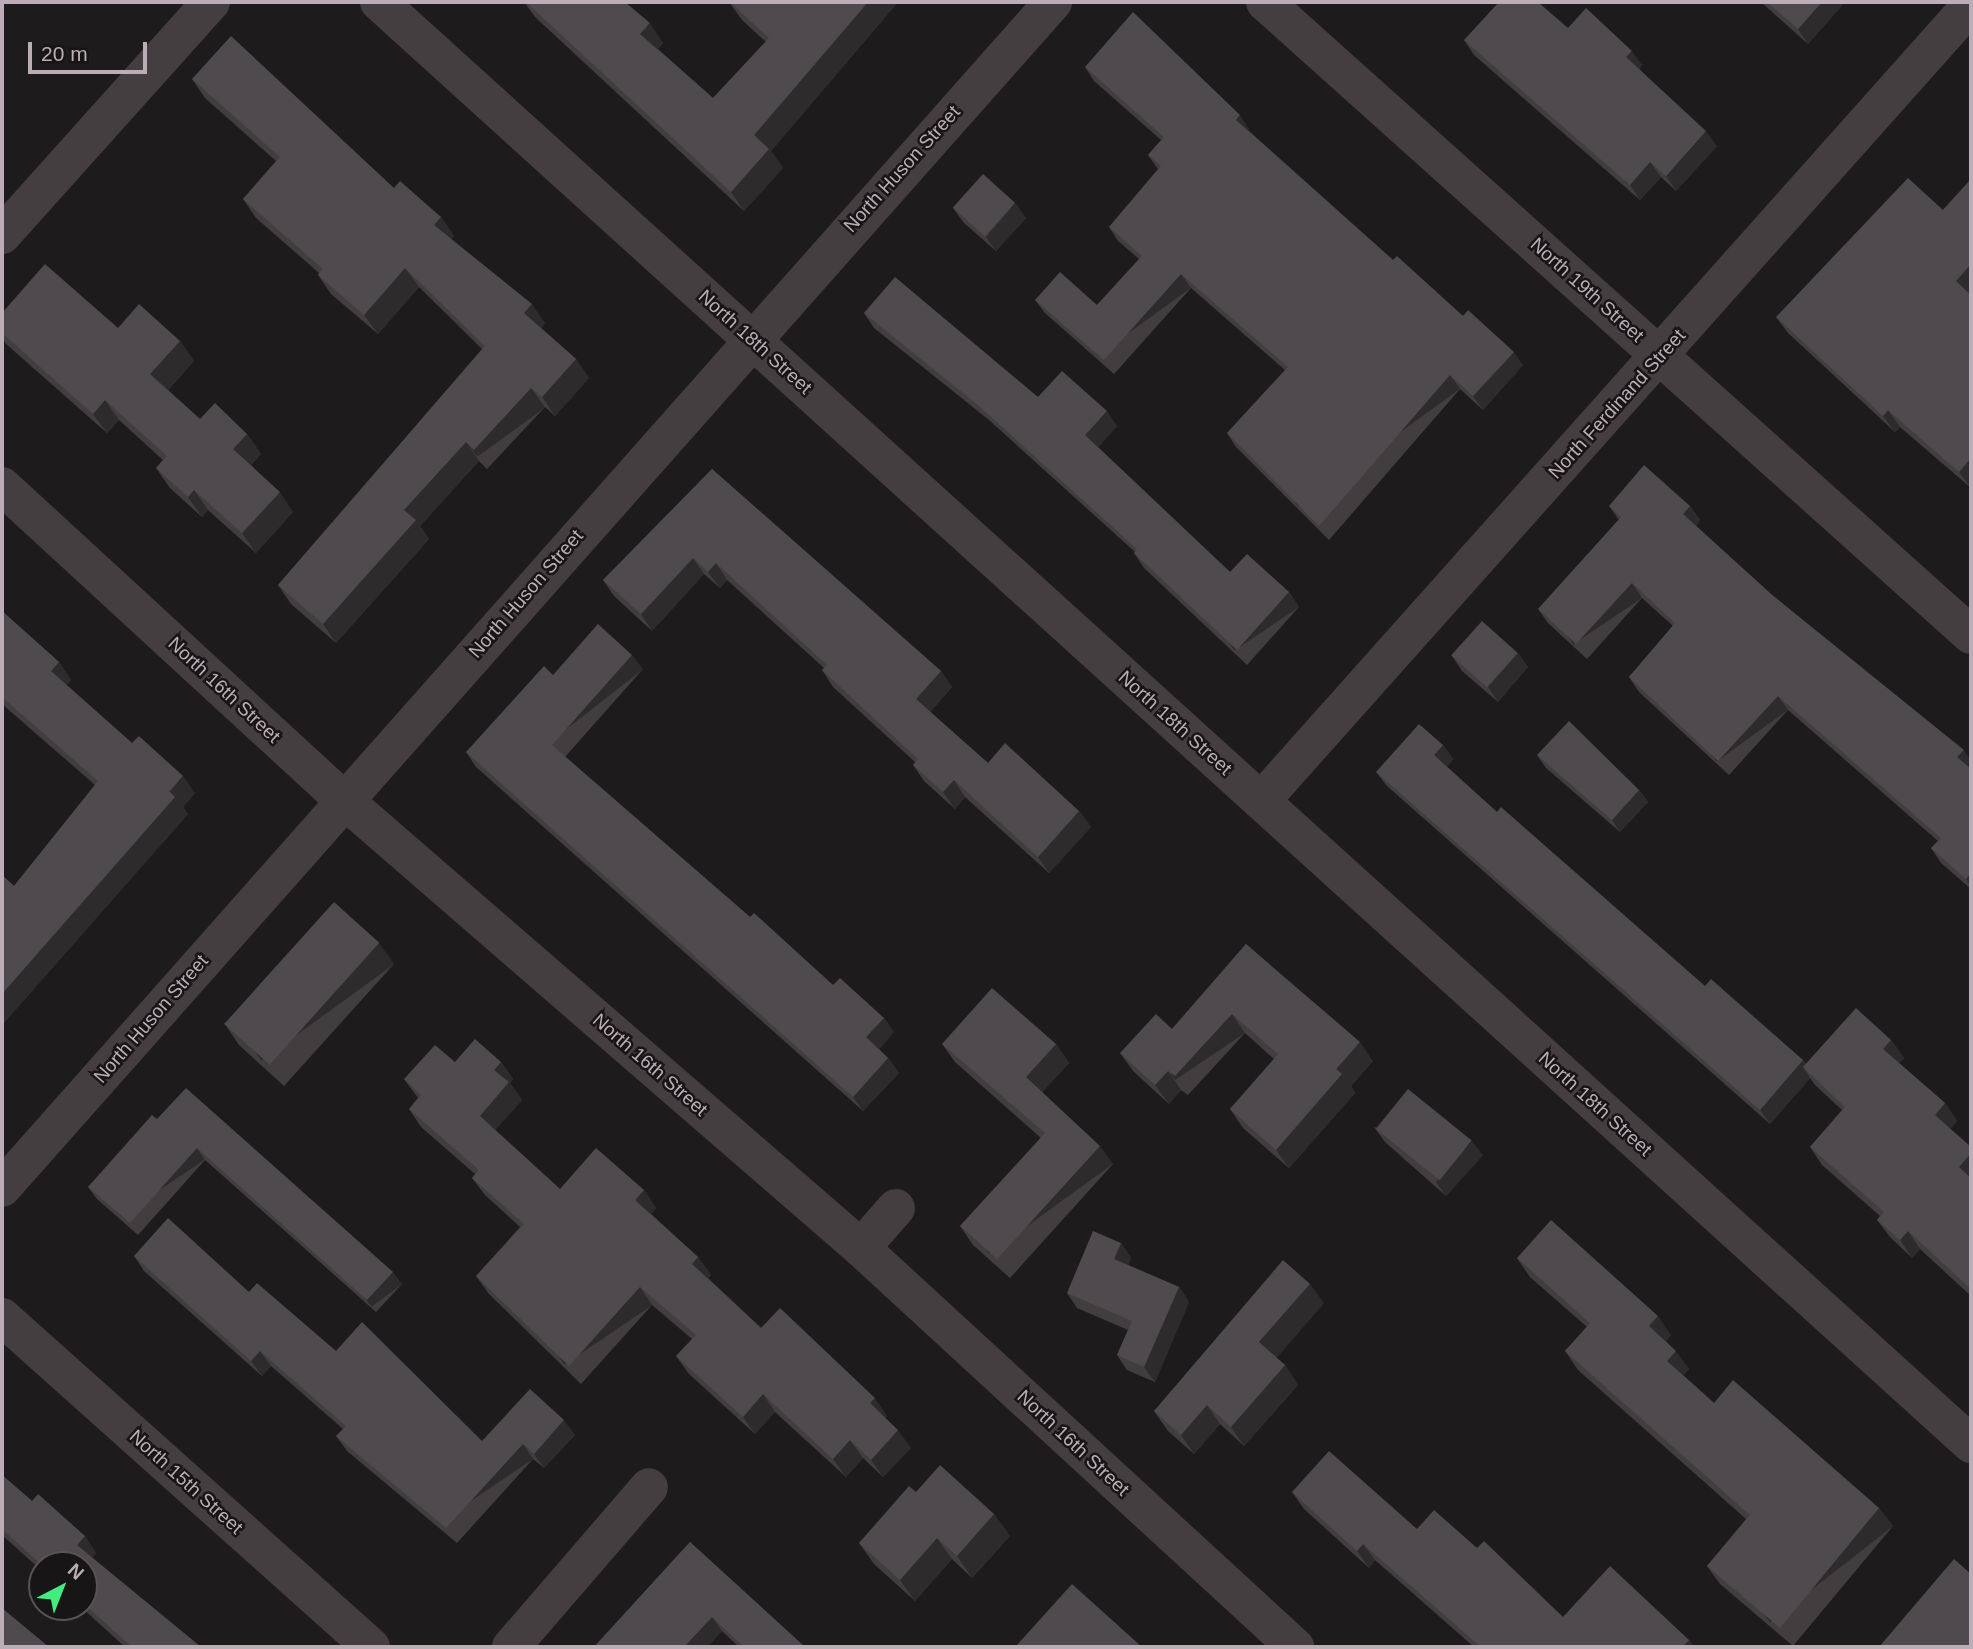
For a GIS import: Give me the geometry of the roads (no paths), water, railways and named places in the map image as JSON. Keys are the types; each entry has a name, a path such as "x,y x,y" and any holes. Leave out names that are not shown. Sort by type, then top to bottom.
{"street":[{"path":"2,235 211,2"},
{"name":"North 18th Street","path":"379,2 1971,1444"},
{"name":"North Huson Street","path":"2,1188 750,338 1053,2"},
{"name":"North 19th Street","path":"1265,2 1971,635"},
{"name":"North Ferdinand Street","path":"1261,801 1971,5"},
{"name":"North 16th Street","path":"2,486 344,800 862,1248 1295,1647"},
{"path":"862,1248 896,1208"},
{"name":"North 15th Street","path":"2,1317 371,1647"},
{"path":"511,1647 649,1487"}]}
